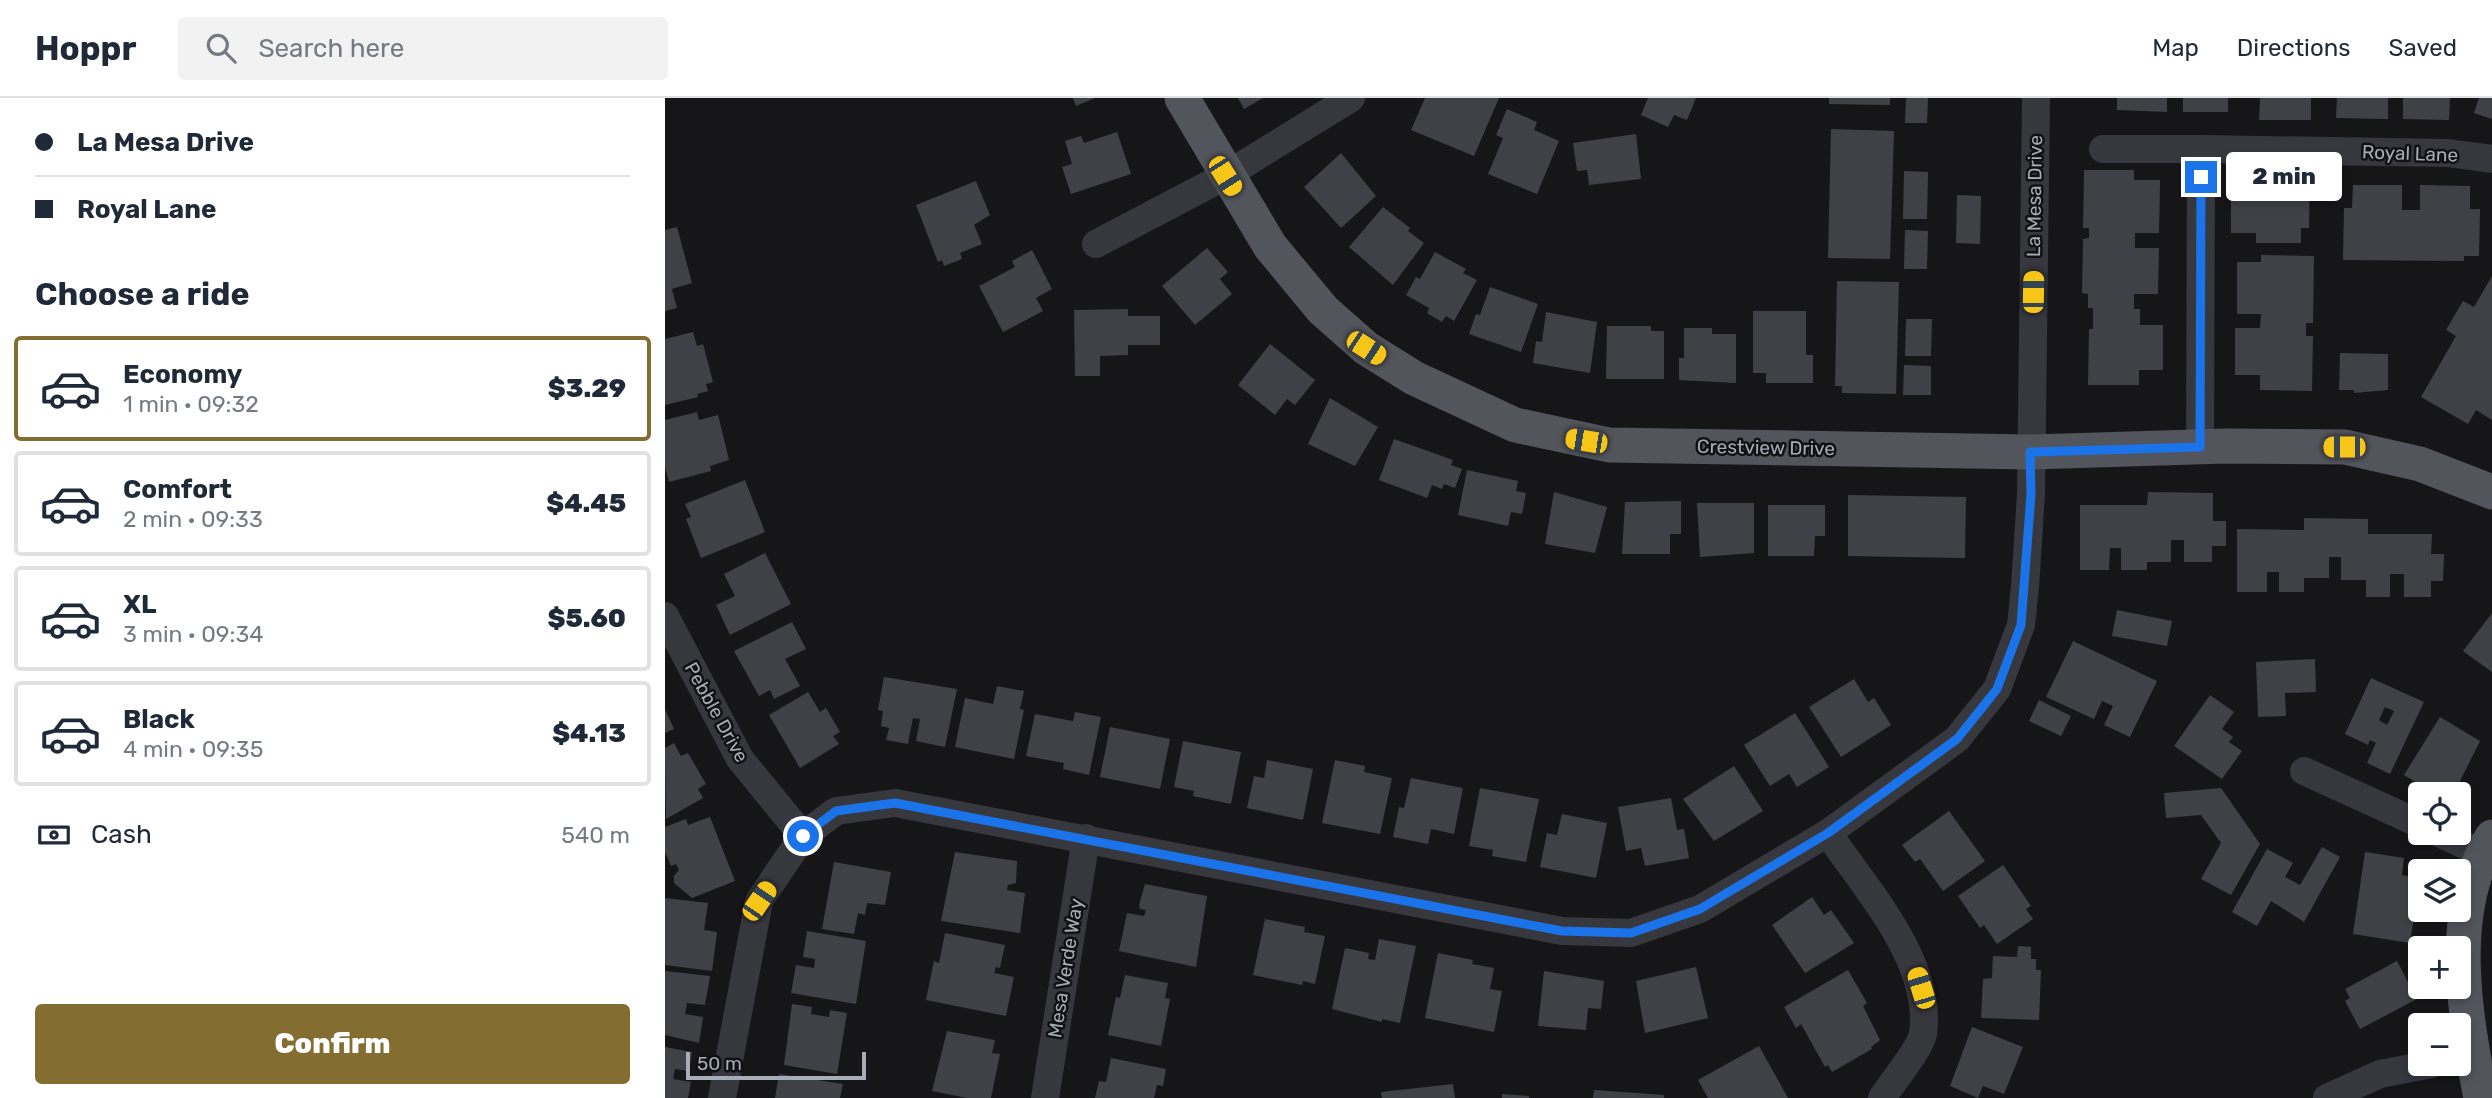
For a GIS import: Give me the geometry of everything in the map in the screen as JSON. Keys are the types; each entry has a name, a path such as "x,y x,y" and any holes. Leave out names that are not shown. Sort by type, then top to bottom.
{"main road":[{"name":"Crestview Drive","path":"1182,98 1225,176 1269,246 1323,310 1366,348 1414,378 1515,425 1609,445 2030,452 2200,447 2344,447 2420,464 2492,492"},
{"path":"2465,1013 2467,895 2487,845"},
{"path":"2471,1071 2481,1098"}],"street":[{"path":"1096,244 1225,176 1351,98"},
{"name":"La Mesa Drive","path":"722,1098 759,901 803,836 836,811 895,803 1562,931 1631,933 1700,909 1828,833 1957,739 1997,689 2021,625 2031,494 2036,98"},
{"name":"Royal Lane","path":"2103,149 2448,153 2492,159"},
{"path":"2200,447 2201,149"},
{"name":"Pebble Drive","path":"665,616 740,760 803,836"},
{"path":"2304,771 2408,819"},
{"path":"1828,833 1910,956 1921,988 1923,1036 1882,1098"},
{"name":"Mesa Verde Way","path":"1045,1098 1086,838"},
{"path":"2327,1098 2380,1074 2408,1069"}],"building":[{"path":"1073,98 1095,98 1076,106"},
{"path":"1238,98 1263,98 1244,109"},
{"path":"1425,98 1499,98 1474,156 1411,130"},
{"path":"1648,98 1696,98 1687,120 1674,115 1668,127 1641,115"},
{"path":"1829,98 1890,98 1890,105 1829,104"},
{"path":"1906,98 1928,98 1927,123 1905,123"},
{"path":"2117,98 2167,98 2167,112 2117,110"},
{"path":"2183,98 2228,98 2228,112 2183,112"},
{"path":"2260,98 2311,98 2311,120 2259,120"},
{"path":"2337,98 2388,98 2388,119 2336,118"},
{"path":"2403,98 2450,98 2449,120 2403,119"},
{"path":"2479,98 2492,98 2492,119 2474,113"},
{"path":"1507,109 1537,122 1534,130 1559,141 1537,194 1488,174 1503,138 1496,135"},
{"path":"1831,129 1894,131 1890,259 1828,258"},
{"path":"1117,132 1131,174 1071,194 1062,167 1072,164 1065,141 1081,136 1084,143"},
{"path":"1636,134 1641,179 1589,185 1587,170 1577,171 1573,143"},
{"path":"1341,153 1376,196 1341,228 1304,187"},
{"path":"2084,170 2134,170 2134,180 2160,180 2159,233 2135,233 2135,248 2159,248 2158,294 2134,294 2134,309 2140,309 2140,325 2163,325 2163,370 2139,370 2139,385 2088,385 2089,329 2093,329 2093,308 2088,308 2088,294 2082,293 2083,239 2089,238 2089,228 2083,228"},
{"path":"1904,171 1928,172 1927,219 1903,219"},
{"path":"2256,173 2310,173 2309,228 2301,228 2301,243 2256,243 2256,233 2231,233 2231,180 2256,180"},
{"path":"976,181 990,215 974,225 982,244 960,253 962,259 944,266 942,260 938,262 916,205"},
{"path":"2353,185 2402,185 2402,210 2420,210 2420,185 2470,186 2470,209 2480,209 2479,256 2464,256 2464,261 2343,260 2344,208 2352,208"},
{"path":"1957,195 1981,196 1980,244 1956,243"},
{"path":"1383,207 1424,243 1393,285 1349,247"},
{"path":"677,227 692,283 672,289 677,308 665,311 665,230"},
{"path":"1905,230 1928,231 1927,269 1904,269"},
{"path":"1207,248 1228,272 1220,279 1232,294 1195,325 1162,286"},
{"path":"1032,250 1052,289 1036,298 1043,311 1003,332 979,286 1015,267 1012,261"},
{"path":"1435,252 1466,269 1463,273 1477,280 1454,321 1446,316 1442,322 1427,313 1429,308 1406,295 1416,277 1420,279"},
{"path":"2261,255 2314,256 2313,323 2306,323 2306,336 2313,336 2312,391 2260,390 2260,375 2235,375 2235,328 2260,328 2261,314 2237,314 2237,262 2261,262"},
{"path":"2492,276 2492,420 2476,410 2468,424 2421,397 2456,336 2446,330 2463,301 2474,307"},
{"path":"1837,281 1899,282 1896,394 1842,393 1842,386 1835,386"},
{"path":"1490,287 1538,304 1521,352 1469,334 1476,314 1480,315"},
{"path":"1128,309 1128,316 1160,316 1160,345 1128,345 1128,355 1100,356 1100,376 1075,376 1074,310"},
{"path":"1753,311 1806,311 1806,355 1813,355 1813,383 1766,383 1766,373 1753,373"},
{"path":"1546,312 1597,322 1590,373 1533,363 1536,341 1542,342"},
{"path":"1906,319 1932,319 1931,356 1905,356"},
{"path":"1607,326 1651,326 1651,331 1664,331 1664,379 1606,379"},
{"path":"1684,328 1712,328 1712,334 1736,334 1736,383 1679,380 1679,358 1684,358"},
{"path":"693,332 697,346 703,344 713,382 706,384 708,391 697,394 698,397 665,405 665,339"},
{"path":"1270,344 1315,380 1295,405 1287,399 1275,415 1238,385"},
{"path":"2340,353 2388,354 2388,390 2354,393 2354,390 2339,390"},
{"path":"1904,365 1931,366 1931,395 1903,395"},
{"path":"1330,398 1378,427 1355,466 1308,444"},
{"path":"697,412 699,420 718,415 729,460 710,466 711,471 669,482 665,467 665,420"},
{"path":"1394,439 1453,460 1451,465 1462,469 1455,488 1444,484 1442,489 1432,485 1427,498 1379,480"},
{"path":"1467,470 1518,481 1516,491 1526,493 1522,514 1511,512 1508,526 1458,515"},
{"path":"745,480 765,532 701,558 686,519 691,517 685,504"},
{"path":"1554,492 1607,507 1595,553 1545,544"},
{"path":"2148,492 2213,493 2213,521 2226,521 2226,546 2212,546 2212,562 2184,562 2184,540 2171,540 2171,562 2147,562 2147,570 2121,570 2121,548 2110,548 2109,570 2080,570 2080,505 2147,505"},
{"path":"1848,495 1966,497 1965,558 1848,556"},
{"path":"1681,501 1681,534 1670,534 1670,554 1622,554 1625,502"},
{"path":"1697,503 1754,503 1754,553 1700,557"},
{"path":"1768,505 1825,505 1825,536 1815,536 1814,556 1768,556"},
{"path":"2304,518 2368,519 2368,534 2432,534 2431,554 2444,554 2443,581 2431,581 2431,597 2404,597 2404,574 2390,574 2390,597 2366,597 2366,580 2341,580 2341,557 2329,557 2329,578 2304,578 2304,592 2279,592 2279,572 2267,572 2267,592 2237,592 2237,529 2304,530"},
{"path":"765,553 791,604 730,635 716,605 735,596 724,574"},
{"path":"2117,610 2172,621 2167,646 2112,636"},
{"path":"2492,613 2492,672 2463,651"},
{"path":"792,622 806,649 785,659 800,686 774,699 770,690 759,696 734,651"},
{"path":"2073,641 2157,681 2130,737 2104,725 2113,706 2102,701 2094,719 2046,697"},
{"path":"2315,659 2316,692 2285,693 2286,716 2258,717 2256,662"},
{"path":"884,677 957,689 945,747 916,741 920,719 913,718 908,744 886,740 889,728 881,726 883,711 878,710"},
{"path":"2371,678 2424,702 2390,774 2367,763 2376,743 2370,740 2368,745 2345,734","holes":["2385,707 2394,711 2387,725 2379,720"]},
{"path":"1854,679 1868,702 1874,698 1891,725 1841,757 1809,707"},
{"path":"997,686 1024,691 1020,709 1024,710 1014,759 955,747 965,698 993,704"},
{"path":"808,692 820,712 826,708 840,732 833,736 839,744 800,768 769,715"},
{"path":"2210,695 2234,712 2222,729 2233,737 2229,742 2242,751 2222,779 2174,746"},
{"path":"2039,700 2071,716 2061,736 2029,721"},
{"path":"665,709 674,729 665,733"},
{"path":"1075,712 1101,717 1089,775 1063,769 1064,763 1026,756 1035,714 1073,721"},
{"path":"1795,713 1829,767 1797,787 1789,774 1770,786 1744,745"},
{"path":"2440,717 2480,741 2460,782 2416,782 2404,775"},
{"path":"1110,727 1170,739 1160,789 1100,777"},
{"path":"1183,741 1241,752 1231,804 1193,796 1194,791 1174,787"},
{"path":"674,743 681,756 688,753 706,784 698,789 703,798 666,819 665,748"},
{"path":"1267,760 1313,769 1303,820 1247,808 1254,776 1264,778"},
{"path":"1335,760 1365,766 1364,772 1392,778 1380,834 1322,823"},
{"path":"1734,766 1763,811 1714,841 1683,799"},
{"path":"1411,778 1463,788 1454,834 1431,829 1428,844 1393,837 1399,807 1404,808"},
{"path":"1480,788 1539,799 1526,862 1492,856 1493,850 1469,846"},
{"path":"2221,788 2260,844 2231,895 2201,879 2221,843 2201,815 2166,818 2164,793"},
{"path":"1671,798 1677,830 1684,829 1689,858 1645,866 1641,848 1626,851 1618,807"},
{"path":"1949,811 1985,861 1943,891 1920,859 1915,862 1902,845"},
{"path":"1562,814 1607,823 1596,878 1540,867 1547,833 1557,835"},
{"path":"710,817 735,881 692,898 674,883 674,876 679,870 676,864 671,866 665,852 665,827 686,819 688,825"},
{"path":"2322,847 2340,857 2304,922 2271,901 2257,926 2232,912 2267,849 2293,863 2285,877 2300,885"},
{"path":"955,852 1017,861 1016,883 1008,885 1007,890 1025,893 1020,933 941,921"},
{"path":"2365,852 2404,858 2402,875 2408,876 2408,922 2413,922 2408,943 2353,934"},
{"path":"834,862 891,872 885,905 867,903 865,915 858,913 854,934 822,929"},
{"path":"2003,865 2031,906 2026,909 2033,919 1997,944 1984,925 1980,928 1958,896"},
{"path":"1145,884 1207,896 1196,967 1119,951 1127,913 1144,916 1146,910 1140,909 1139,905"},
{"path":"1812,897 1824,915 1831,910 1854,943 1805,973 1772,925"},
{"path":"665,898 708,903 704,930 717,932 712,971 665,965"},
{"path":"1265,919 1305,927 1304,932 1325,936 1315,984 1303,981 1302,985 1253,975"},
{"path":"807,931 866,941 856,1004 791,993 796,965 814,968 815,959 803,957"},
{"path":"945,933 1005,945 1000,968 996,967 994,973 1014,977 1006,1016 926,1000 934,961 939,963"},
{"path":"1379,939 1416,946 1400,1023 1382,1019 1382,1022 1332,1009 1345,948 1369,953 1368,959 1375,960"},
{"path":"2018,946 2031,947 2031,959 2036,959 2036,970 2041,970 2039,1020 1981,1018 1983,979 1992,978 1993,956 2017,957"},
{"path":"1438,953 1473,960 1472,964 1494,968 1490,989 1502,991 1494,1032 1425,1018"},
{"path":"2397,961 2408,982 2408,999 2417,999 2360,1029 2345,1001 2350,998 2345,989"},
{"path":"1696,967 1708,1018 1645,1033 1636,981"},
{"path":"1848,970 1867,1003 1863,1006 1880,1040 1872,1049 1832,1072 1828,1065 1825,1067 1801,1024 1796,1028 1784,1007"},
{"path":"665,971 710,976 705,1005 687,1003 685,1014 703,1017 699,1043 665,1035"},
{"path":"1544,971 1604,981 1601,1009 1588,1008 1586,1030 1538,1026"},
{"path":"1125,975 1168,983 1165,998 1170,999 1161,1046 1108,1035 1116,997 1120,998"},
{"path":"792,1004 812,1007 811,1014 829,1017 830,1010 847,1013 837,1074 784,1065"},
{"path":"1972,1027 2023,1047 2004,1094 1983,1086 1978,1098 1950,1086"},
{"path":"947,1031 995,1040 992,1053 1000,1054 991,1098 967,1098 932,1091"},
{"path":"1759,1046 1788,1098 1708,1098 1698,1080"},
{"path":"665,1047 692,1052 689,1071 675,1069 673,1079 691,1082 688,1098 665,1098"},
{"path":"1111,1058 1166,1069 1163,1086 1157,1085 1154,1098 1095,1098 1099,1081 1106,1082"},
{"path":"779,1074 843,1084 840,1098 775,1098"},
{"path":"1453,1084 1455,1098 1382,1098 1381,1092"},
{"path":"1594,1090 1664,1095 1664,1098 1593,1098"},
{"path":"1502,1094 1529,1096 1529,1098 1502,1098"}],"route":[{"path":"803,836 836,811 895,803 1562,931 1631,933 1700,909 1828,833 1957,739 1997,689 2021,625 2031,494 2030,452 2200,447 2201,177"}]}
